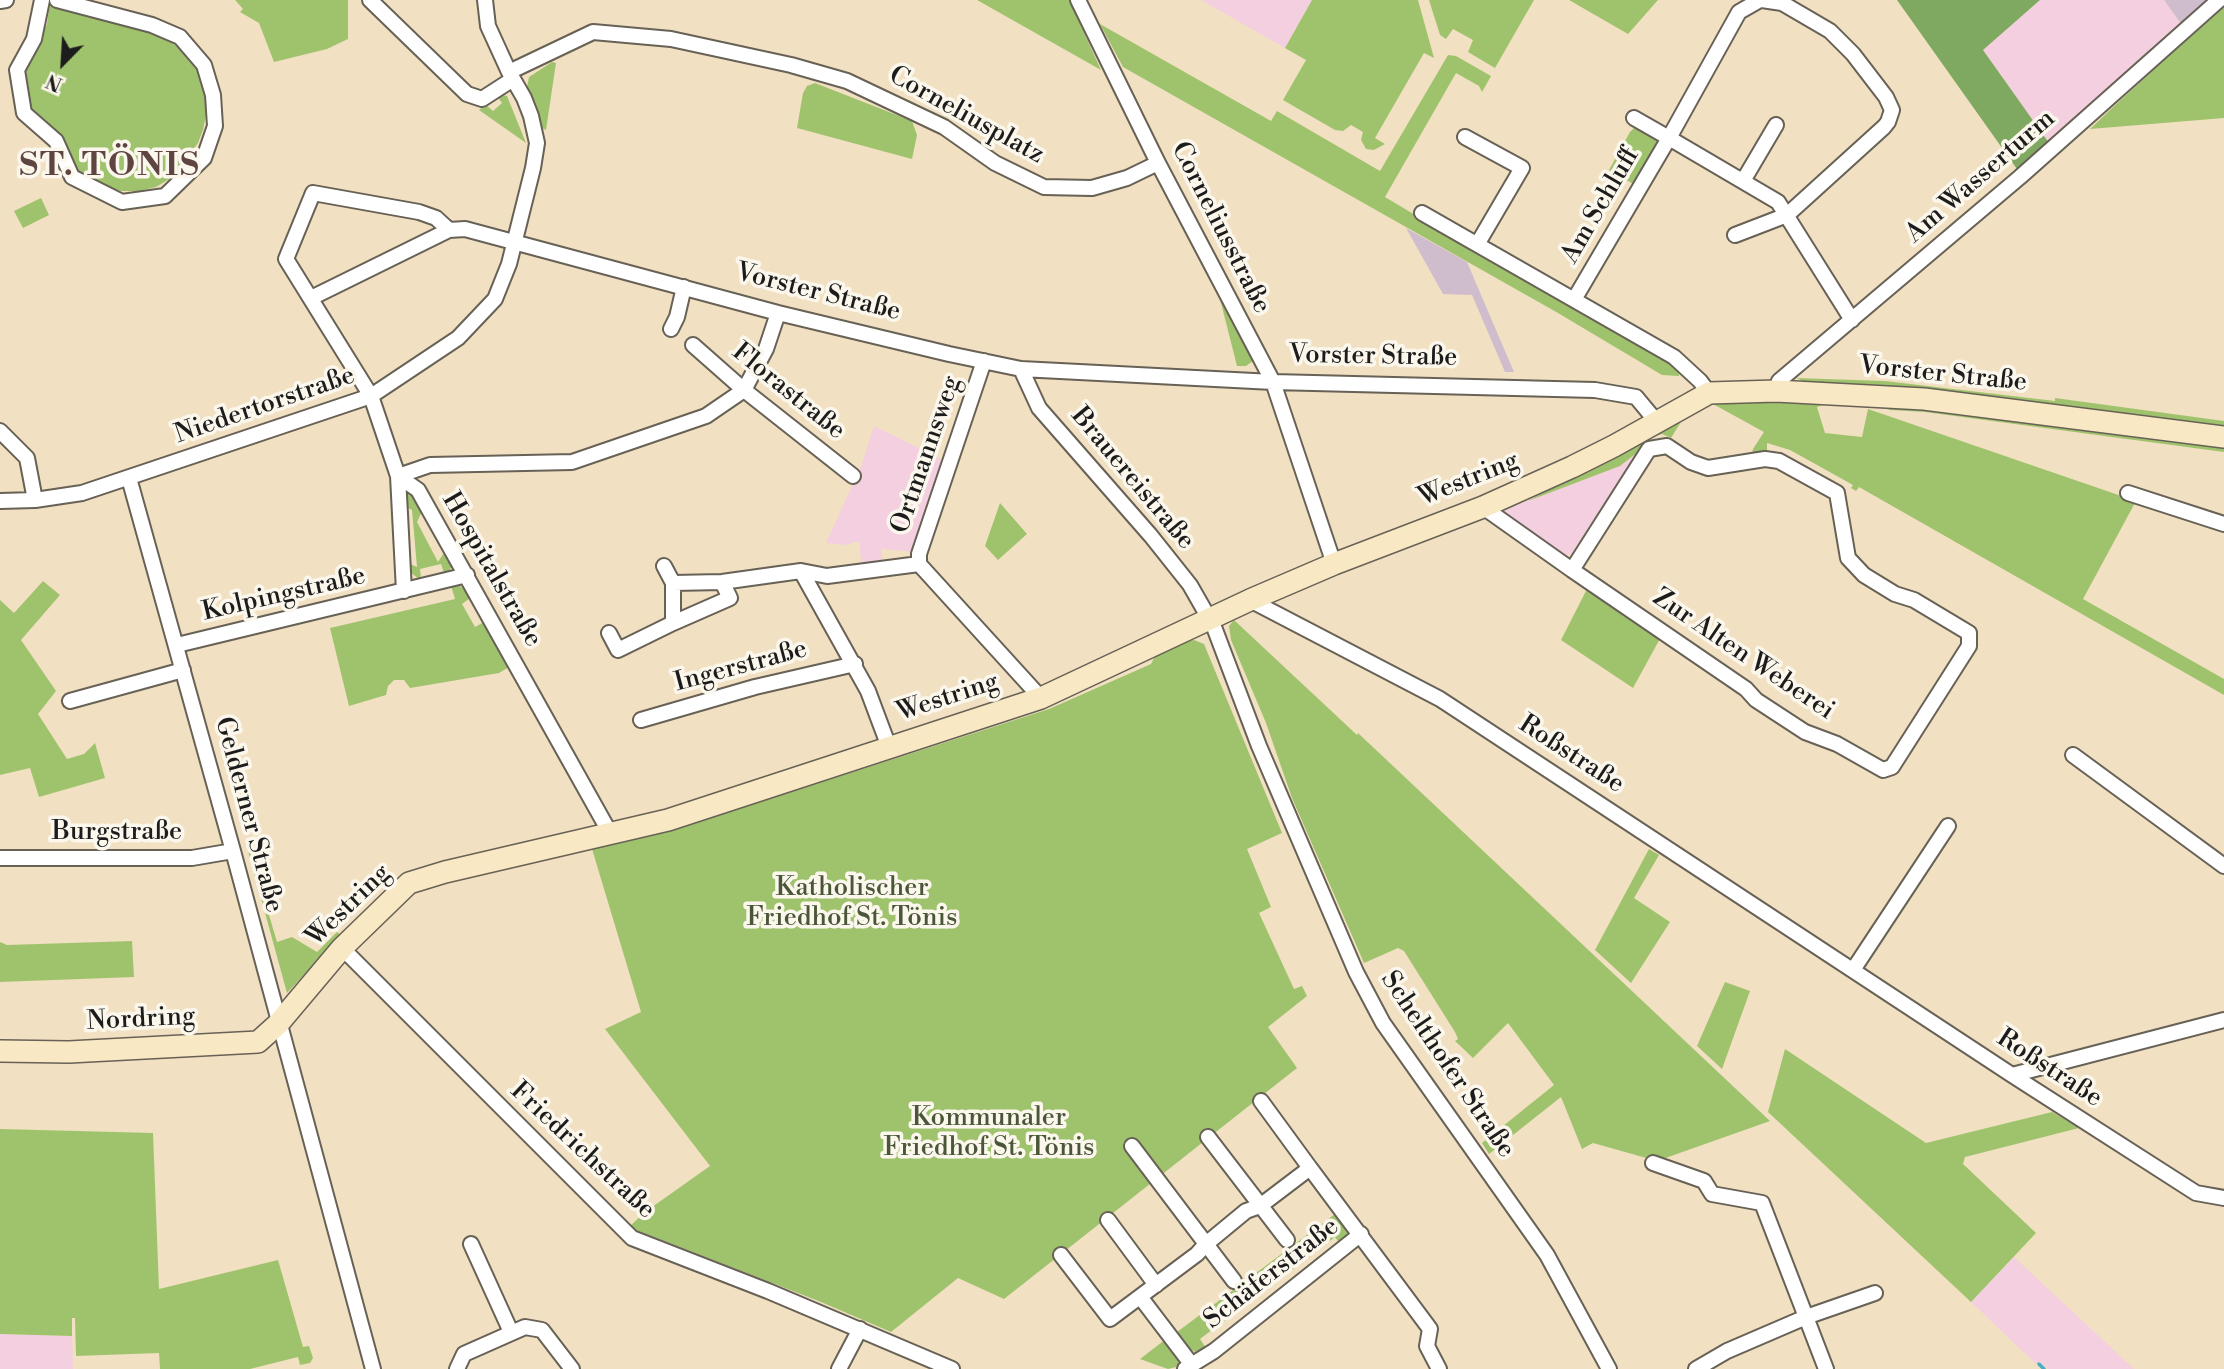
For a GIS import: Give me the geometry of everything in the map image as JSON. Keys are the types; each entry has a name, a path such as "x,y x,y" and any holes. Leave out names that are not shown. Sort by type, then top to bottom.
{"street":[{"path":"0,1 6,0"},
{"path":"42,0 34,39 17,70 24,113 56,141 72,177 121,202 165,196 204,158 215,126 213,95 204,65 180,37 152,25 57,0"},
{"name":"Corneliusplatz","path":"370,0 467,94 482,99 511,75 593,32 671,38 847,81 944,127 995,163 1044,187 1091,188 1128,178 1158,163"},
{"name":"Niedertorstraße","path":"0,501 35,500 82,493 371,396 458,338 495,299 509,264 537,143 531,116 488,26 485,0"},
{"name":"Corneliusstraße","path":"1078,0 1158,163 1273,382 1334,564"},
{"path":"1735,235 1787,215 1884,127 1892,110 1886,97 1853,54 1830,31 1782,3 1761,0"},
{"name":"Am Schluff","path":"1575,298 1739,12 1761,0"},
{"name":"Am Wasserturm","path":"1776,391 1779,382 2020,177 2220,0"},
{"path":"1634,118 1778,202 1852,320"},
{"path":"1744,181 1776,125"},
{"path":"1465,137 1522,168 1478,243"},
{"name":"Hospitalstraße","path":"449,230 436,218 419,212 313,193 286,259 371,396 398,476 418,490 610,833"},
{"name":"Am Schluff","path":"1423,213 1674,357 1709,393"},
{"name":"Vorster Straße","path":"449,230 465,229 778,313 1021,369 1273,382 1595,390 1636,397 1656,422 1709,393 1776,391 1924,399 2224,437"},
{"path":"311,298 449,230"},
{"path":"670,329 677,317 684,287"},
{"path":"398,476 429,465 572,462 706,416 744,390 766,349 778,313"},
{"name":"Florastraße","path":"693,345 744,390 853,476"},
{"name":"Ortmannsweg","path":"984,361 919,554 919,564 1041,698"},
{"name":"Brauereistraße","path":"1021,369 1039,408 1151,536 1190,585 1209,619"},
{"name":"Westring","path":"278,1024 342,948 409,883 445,872 668,820 1041,698 1250,600 1334,564 1482,507 1609,449 1656,422"},
{"path":"0,430 27,458 35,500"},
{"name":"Zur Alten Weberei","path":"1482,507 1572,570 1746,688 1756,700 1805,732 1837,744 1883,771 1892,766 1969,646 1969,633 1914,600 1895,594 1864,575 1849,558 1837,494 1779,461 1765,459 1708,468 1691,462 1667,446 1649,449 1572,570"},
{"name":"Kolpingstraße","path":"398,476 404,591"},
{"name":"Gelderner Straße","path":"129,478 177,645 373,1369"},
{"path":"2128,493 2224,524"},
{"name":"Ortmannsweg","path":"801,571 827,576 919,564"},
{"path":"664,566 673,583 673,623"},
{"path":"673,583 722,582 801,571"},
{"name":"Ingerstraße","path":"801,571 855,664 889,747"},
{"name":"Kolpingstraße","path":"177,645 467,575"},
{"path":"609,633 618,650 730,598 722,582"},
{"name":"Roßstraße","path":"1250,600 1440,699 2196,1193 2224,1198"},
{"name":"Schelthofer Straße","path":"1209,619 1224,651 1259,746 1356,972 1383,1023 1547,1255 1609,1369"},
{"name":"Ingerstraße","path":"641,720 755,687 855,664"},
{"path":"70,701 183,670"},
{"path":"2073,755 2224,866"},
{"path":"1853,970 1948,826"},
{"name":"Burgstraße","path":"0,858 192,858 233,851"},
{"name":"Friedrichstraße","path":"342,948 632,1238 860,1329 951,1369"},
{"path":"2012,1075 2224,1020"},
{"name":"Nordring","path":"0,1051 69,1052 258,1042 278,1024"},
{"path":"1261,1101 1361,1234"},
{"path":"1208,1137 1287,1240"},
{"path":"1132,1146 1234,1281"},
{"path":"1653,1163 1704,1181 1712,1194 1762,1203 1826,1369"},
{"path":"1062,1255 1110,1319 1197,1255 1206,1244 1246,1211 1260,1206 1310,1168"},
{"path":"1108,1220 1156,1285"},
{"name":"Schäferstraße","path":"1189,1367 1214,1351 1361,1234 1430,1329 1427,1346 1439,1369"},
{"path":"471,1244 511,1332"},
{"path":"1696,1369 1727,1351 1806,1317 1875,1293"},
{"path":"1140,1298 1189,1367"},
{"path":"457,1369 464,1354 524,1327 542,1330 572,1369"},
{"path":"839,1369 860,1329"}],"shaded area":[{"path":"1201,0 1312,0 1285,48"},
{"path":"2040,0 2164,0 2182,25 2049,143 1983,50"},
{"path":"2164,0 2210,0 2182,25"},
{"path":"1406,228 1467,262 1514,372 1505,372 1472,295 1443,294"},
{"path":"874,426 947,462 916,552 881,549 882,565 862,568 859,541 846,545 826,543 862,464"},
{"path":"1638,452 1571,554 1564,556 1498,512 1620,466"},
{"path":"2014,1257 2134,1369 2048,1369 2040,1361 2036,1364 1971,1302"},
{"path":"0,1334 72,1336 73,1369 0,1369"}],"green space":[{"path":"235,0 348,0 348,39 327,49 274,62 259,23 240,12 243,9"},
{"path":"977,0 1069,0 1101,70"},
{"path":"1312,0 1418,0 1434,58 1424,53 1375,138 1385,144 1374,150 1366,149 1361,140 1363,132 1351,125 1343,131 1335,130 1283,100 1306,60 1285,48"},
{"path":"1429,0 1534,0 1495,68 1468,52 1473,40 1453,29 1446,39 1440,35"},
{"path":"1569,0 1658,0 1628,34"},
{"path":"1897,0 2040,0 1983,50 2049,143 2017,169"},
{"path":"50,2 117,19 116,23 153,33 170,41 185,53 195,66 205,92 206,115 203,130 198,143 171,178 156,187 139,191 121,191 95,183 81,174 73,164 59,133 55,134 49,125 30,113 23,65 47,24"},
{"path":"2224,5 2224,118 2090,129 2111,109"},
{"path":"1100,24 1271,121 1277,111 1380,171 1448,55 1456,56 1491,76 1482,92 1479,86 1456,73 1385,197 1472,249 1471,251 1678,369 1679,376 1662,375 1558,313 1123,67"},
{"path":"552,62 556,63 546,130 542,128 527,87 529,77"},
{"path":"815,83 912,121 917,135 912,159 797,128 803,93 807,86"},
{"path":"497,96 507,96 526,143 479,110 486,105 493,111 502,103"},
{"path":"1635,127 1657,140 1657,147 1635,185 1609,170"},
{"path":"41,198 49,215 23,228 14,211"},
{"path":"1220,299 1224,299 1252,351 1253,361 1246,366 1237,366"},
{"path":"1796,378 1885,381 2055,401 2055,398 2224,421 2224,432 1810,384"},
{"path":"1838,399 1817,407 1825,433 1862,437 1868,409 2136,501 2083,599 2224,679 2224,695 1859,487 1856,491 1851,488 1853,485 1790,450 1767,443 1767,453 1755,455 1752,453 1753,449 1764,432 1713,404"},
{"path":"1864,401 2224,445 2224,452 1925,412 1890,410"},
{"path":"1684,417 1671,438 1662,434 1648,438 1638,452 1620,466 1528,501"},
{"path":"410,492 415,494 423,509 417,522 438,562 445,551 452,566 449,571 444,573 441,564 420,569 421,579 410,572 406,562 417,567 412,510 402,505 404,495"},
{"path":"1000,503 1027,534 998,560 985,546"},
{"path":"43,581 60,595 21,640 56,691 38,714 67,759 84,754 95,743 105,778 39,797 30,768 0,775 0,600 14,613"},
{"path":"451,586 460,586 466,591 470,598 462,604 475,627 484,622 509,667 499,673 410,688 404,680 394,680 388,686 386,695 349,706 330,628 455,599"},
{"path":"1588,587 1662,635 1633,688 1561,640"},
{"path":"1234,620 1357,735 1358,733 1770,1121 1657,1161 1593,1143 1582,1149 1561,1097 1489,1154 1482,1143 1554,1085 1508,1023 1473,1058 1455,1041 1458,1039 1455,1032 1404,951 1398,948 1364,963 1292,798 1266,723 1231,640 1229,626"},
{"path":"1194,640 1204,644 1282,833 1247,849 1271,907 1259,913 1294,989 1302,986 1307,996 1268,1027 1297,1068 1004,1299 958,1278 891,1332 629,1227 645,1212 710,1166 605,1029 641,1012 592,849 670,831 1049,709 1151,664 1155,656 1182,642"},
{"path":"245,840 257,851 254,864 277,942 292,937 317,952 337,932 341,935 287,993"},
{"path":"1649,849 1659,855 1634,898 1670,922 1631,983 1595,950"},
{"path":"132,941 134,977 0,982 0,942 7,945"},
{"path":"1725,982 1750,991 1722,1069 1697,1046"},
{"path":"1785,1049 1926,1143 2052,1112 2079,1128 1965,1157 1963,1164 2036,1233 1971,1302 1768,1112"},
{"path":"0,1129 153,1133 159,1289 278,1260 303,1347 309,1346 313,1358 310,1363 300,1365 298,1357 250,1369 160,1369 159,1353 76,1356 75,1318 72,1318 72,1336 0,1334"},
{"path":"1335,1214 1348,1237 1342,1246 1335,1237 1200,1339 1206,1348 1195,1352 1189,1348 1177,1332"},
{"path":"1166,1339 1177,1354 1179,1362 1176,1367 1168,1369 1140,1359"}],"waterway":[{"path":"2039,1364 2044,1369"}],"district":[{"name":"ST. TÖNIS","path":"110,167"}],"park label":[{"name":"Katholischer Friedhof St. Tönis","path":"852,904"},
{"name":"Kommunaler Friedhof St. Tönis","path":"989,1134"}]}
